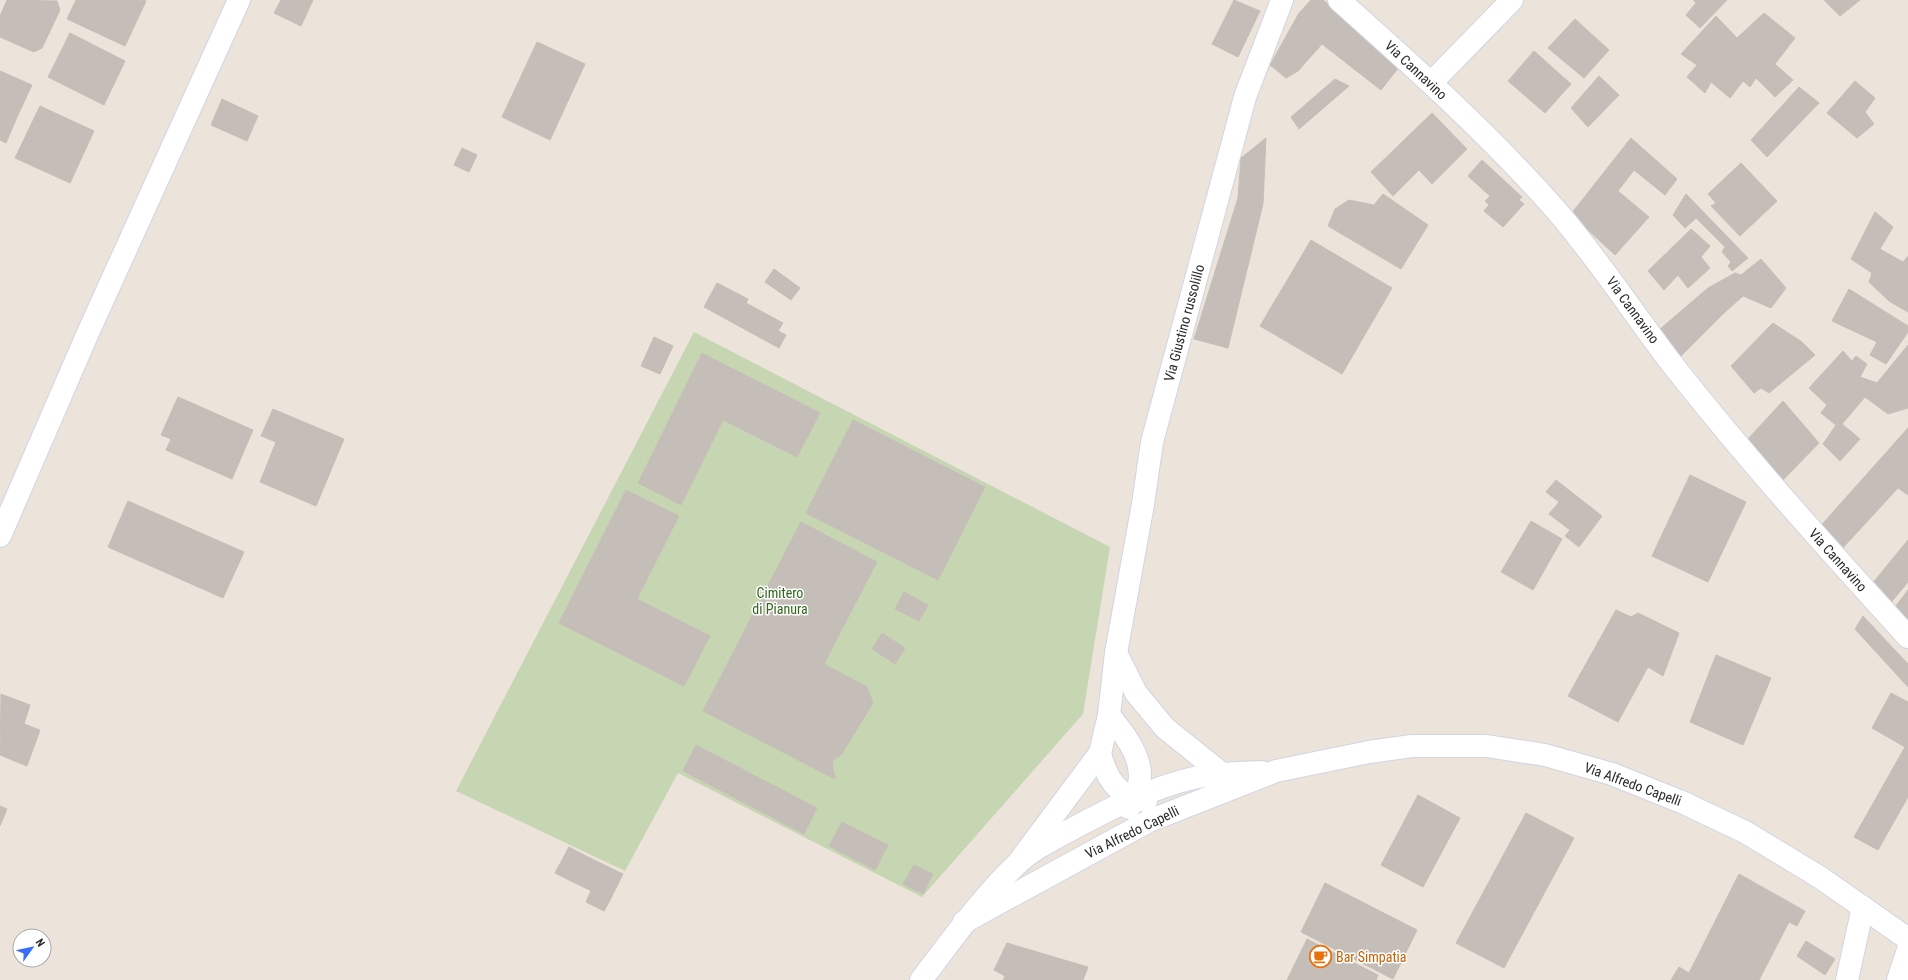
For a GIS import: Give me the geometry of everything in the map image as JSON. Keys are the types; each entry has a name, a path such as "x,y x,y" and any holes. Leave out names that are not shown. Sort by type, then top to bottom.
{"street":[{"path":"0,536 87,335 239,0"},
{"name":"Via Giustino russolillo","path":"1100,753 1109,715 1116,653 1144,504 1152,442 1244,97 1282,0"},
{"name":"Via Cannavino","path":"1339,0 1432,82 1556,209 1604,269 1669,359 1780,496 1908,637"},
{"path":"1432,82 1512,0"},
{"path":"1116,653 1136,693 1165,728 1227,782"},
{"path":"1100,753 1104,769 1111,782 1126,796 1135,799 1138,791 1138,760 1129,740 1109,715"},
{"name":"Via Alfredo Capelli","path":"930,976 964,922 1018,863 1038,848 1079,825 1135,799 1152,801 1276,771 1368,752 1412,746 1487,746 1546,755 1612,774 1684,803 1746,832 1821,878 1908,938"},
{"path":"1018,863 1100,753"},
{"name":"Via Alfredo Capelli","path":"964,922 1149,821 1198,801 1227,782"},
{"name":"Via Alfredo Capelli","path":"1036,883 1050,863 1060,854 1111,825 1124,814 1135,799"},
{"path":"1848,980 1863,907"},
{"path":"1898,980 1908,950"}],"green space":[{"name":"Cimitero di Pianura","path":"694,332 1110,547 1083,714 922,897 678,773 625,871 456,791"}],"building":[{"path":"7,0 57,1 60,10 42,48 34,52 0,37 0,16"},
{"path":"76,0 146,1 125,46 67,19"},
{"path":"281,0 313,0 301,26 274,13"},
{"path":"1234,0 1260,11 1238,57 1212,44"},
{"path":"1311,0 1323,0 1349,21 1399,67 1381,90 1322,44 1298,71 1286,78 1270,65 1299,13"},
{"path":"1693,0 1727,0 1700,28 1686,15 1696,3"},
{"path":"1824,0 1860,0 1840,16"},
{"path":"1764,13 1795,38 1775,64 1793,80 1775,97 1756,78 1750,87 1743,81 1730,98 1711,82 1705,93 1687,77 1697,65 1681,54 1716,16 1737,38"},
{"path":"1575,19 1609,50 1584,78 1548,48"},
{"path":"70,33 125,61 104,105 48,77"},
{"path":"537,42 585,64 550,140 502,117"},
{"path":"1534,51 1571,84 1545,113 1508,81"},
{"path":"0,71 32,85 17,117 0,109"},
{"path":"1599,76 1619,95 1588,127 1571,108"},
{"path":"1335,79 1349,86 1299,129 1291,117"},
{"path":"1855,81 1875,98 1865,112 1874,124 1857,138 1827,113"},
{"path":"1799,87 1819,103 1767,157 1751,140"},
{"path":"222,99 258,116 247,141 211,125"},
{"path":"40,106 94,131 70,183 15,158"},
{"path":"0,109 17,117 6,143 0,140"},
{"path":"1432,113 1467,149 1432,184 1419,170 1393,196 1371,172"},
{"path":"1266,138 1263,204 1238,198 1241,158"},
{"path":"1631,138 1677,179 1665,195 1634,170 1618,191 1649,217 1615,255 1571,214"},
{"path":"462,148 477,155 469,172 454,165"},
{"path":"1482,160 1522,197 1519,200 1524,204 1503,227 1484,211 1489,205 1485,201 1490,196 1468,176"},
{"path":"1741,163 1777,201 1740,236 1711,206 1716,203 1708,194"},
{"path":"1383,194 1428,225 1401,269 1328,226 1335,209 1349,200 1374,205"},
{"path":"1686,194 1748,258 1732,271 1728,266 1731,262 1722,252 1725,247 1696,218 1685,228 1673,215"},
{"path":"1238,198 1263,204 1228,348 1194,339"},
{"path":"1875,212 1893,227 1880,249 1903,262 1908,256 1908,312 1889,301 1869,282 1872,273 1851,259"},
{"path":"1691,229 1710,246 1701,257 1710,268 1688,288 1678,275 1664,290 1648,271"},
{"path":"1311,240 1392,288 1342,374 1260,326"},
{"path":"1761,259 1786,288 1771,308 1743,296 1725,312 1708,288 1735,273 1741,275"},
{"path":"774,269 800,288 791,300 765,282"},
{"path":"717,283 748,299 746,303 783,323 778,331 786,335 779,348 704,307"},
{"path":"1708,288 1725,312 1680,357 1659,330"},
{"path":"1849,289 1908,326 1908,332 1886,364 1870,355 1877,342 1832,321"},
{"path":"1773,323 1802,342 1815,355 1769,393 1761,388 1754,393 1731,366"},
{"path":"654,337 673,346 660,374 641,366"},
{"path":"1908,345 1908,408 1888,414 1865,397 1842,424 1860,439 1840,461 1823,444 1836,425 1821,413 1827,405 1809,388 1843,351 1852,361 1856,356 1867,364 1860,377 1877,383"},
{"path":"702,353 820,413 797,457 723,420 681,505 638,483"},
{"path":"178,397 253,430 232,479 166,450 171,439 161,435"},
{"path":"1783,401 1819,443 1780,483 1747,440"},
{"path":"273,409 344,439 316,506 260,482 276,442 261,436"},
{"path":"853,420 985,487 938,580 806,513"},
{"path":"1908,428 1908,495 1898,488 1840,551 1817,530"},
{"path":"1690,475 1746,502 1708,582 1652,556"},
{"path":"1556,480 1602,516 1579,547 1565,536 1570,530 1549,514 1559,502 1546,492"},
{"path":"626,490 679,516 637,599 710,636 684,686 559,623"},
{"path":"128,501 244,552 223,598 108,547"},
{"path":"1531,521 1562,539 1533,590 1501,572"},
{"path":"801,522 877,562 831,650 755,610"},
{"path":"1908,540 1908,582 1888,606 1871,585"},
{"path":"1908,590 1908,624 1892,611"},
{"path":"904,592 928,605 919,621 895,609"},
{"path":"755,610 831,650 824,664 867,687 873,703 841,755 832,761 835,779 703,711"},
{"path":"1616,610 1631,617 1638,613 1679,633 1663,676 1648,667 1618,722 1568,696"},
{"path":"1863,616 1908,664 1908,687 1855,629"},
{"path":"882,633 905,648 895,664 872,649"},
{"path":"1716,655 1771,678 1743,745 1690,722"},
{"path":"1891,693 1908,702 1908,797 1878,850 1854,837 1905,747 1872,728"},
{"path":"1,694 30,705 24,724 40,730 27,766 0,755"},
{"path":"696,745 817,808 804,834 683,771"},
{"path":"1418,795 1460,818 1423,887 1381,865"},
{"path":"0,806 7,809 0,826"},
{"path":"1526,813 1574,838 1504,968 1456,943"},
{"path":"842,822 888,845 875,870 829,846"},
{"path":"569,847 586,856 573,882 555,873"},
{"path":"586,856 623,874 610,900 573,882"},
{"path":"914,865 933,874 923,894 903,884"},
{"path":"1739,874 1805,911 1797,926 1789,922 1759,980 1701,980 1689,973"},
{"path":"1325,883 1417,930 1393,979 1301,932"},
{"path":"591,891 610,900 604,911 586,902"},
{"name":"Bar Simpatia","path":"1307,939 1378,975 1376,980 1287,980"},
{"path":"1806,941 1835,959 1825,975 1797,956"},
{"path":"1007,943 1088,967 1083,980 1003,980 1005,976 994,970"},
{"path":"1679,967 1689,973 1701,980 1671,980"}],"place":[{"name":"Bar Simpatia","path":"1320,957"}]}
